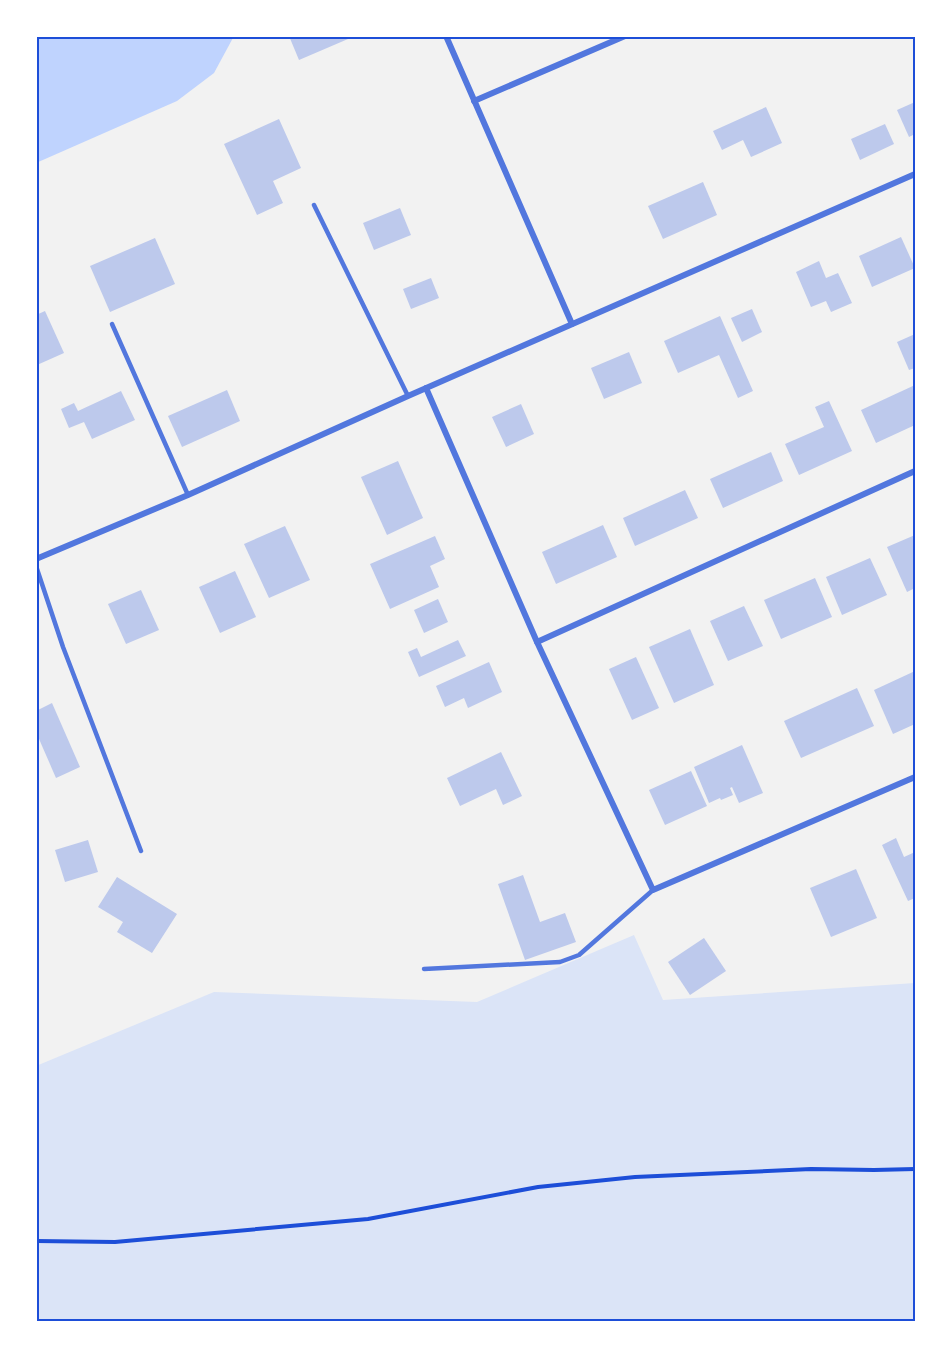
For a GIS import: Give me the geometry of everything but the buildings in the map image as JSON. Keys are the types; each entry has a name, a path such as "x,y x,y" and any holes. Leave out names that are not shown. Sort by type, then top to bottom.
{"street":[{"path":"446,36 572,324"},
{"path":"474,101 625,36"},
{"path":"36,559 188,495 915,174"},
{"path":"426,388 537,642 653,890 915,777"},
{"path":"537,642 915,471"}],"lane":[{"path":"314,205 408,396"},
{"path":"112,324 188,495"},
{"path":"36,566 63,647 141,851"},
{"path":"424,969 560,962 579,955 653,890"}],"path":[{"path":"36,1241 115,1242 357,1220 538,1187 635,1177 811,1169 915,1169"}],"shaded area":[{"path":"634,935 663,1000 915,983 915,1322 36,1322 36,1066 214,992 477,1002"}],"water":[{"path":"36,36 234,36 214,73 177,101 36,163"}]}
